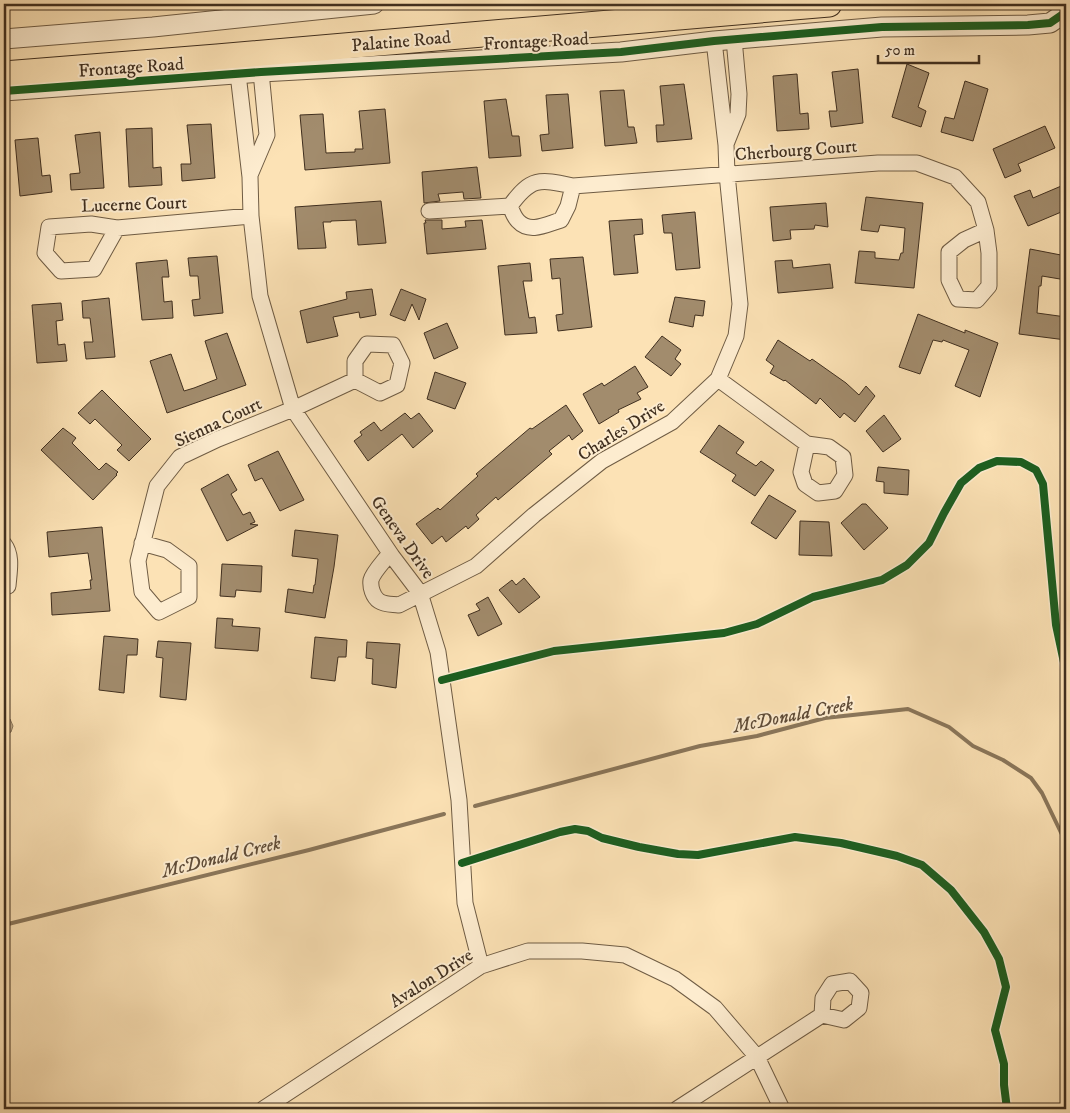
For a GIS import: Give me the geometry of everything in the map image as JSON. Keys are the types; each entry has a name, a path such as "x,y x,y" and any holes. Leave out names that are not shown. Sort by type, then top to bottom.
{"highway":[{"name":"Palatine Road","path":"4,57 627,4"},
{"name":"Palatine Road","path":"4,74 829,4"}],"street":[{"path":"4,39 153,27 374,4"},
{"name":"Frontage Road","path":"4,91 260,72 620,52 734,39 882,27 1028,25 1050,23 1066,12"},
{"name":"Charles Drive","path":"726,145 738,114 739,94 734,39"},
{"name":"Charles Drive","path":"390,553 371,578 371,587 373,594 379,601 399,605 476,566 534,515 602,461 672,422 718,379 736,336 740,304 727,174 726,145 714,41"},
{"name":"Geneva Drive","path":"250,177 267,135 260,72"},
{"name":"Geneva Drive","path":"238,74 250,177 251,216 260,296 293,409 390,553 420,594 438,652 459,800 465,903 481,966"},
{"name":"Cherbourg Court","path":"510,206 521,191 536,182 554,182 573,186 878,163 917,163 955,177 978,202 986,230 989,253 989,286 978,300 958,299 949,280 949,252 964,240 986,230"},
{"path":"429,211 510,206 517,221 528,227 536,228 561,220 568,206 573,186"},
{"name":"Lucerne Court","path":"117,228 94,269 60,272 45,253 49,227 90,224 117,228 251,216"},
{"path":"718,379 807,444 829,446 843,457 845,475 836,490 818,493 805,484 801,472 807,444"},
{"name":"Sienna Court","path":"142,543 167,550 189,566 189,597 159,612 142,592 138,561 142,543 157,486 180,457 222,437 293,409 355,380"},
{"path":"4,544 8,550 10,560 8,586"},
{"name":"Avalon Drive","path":"262,1109 481,966 528,951 582,951 625,955 675,979 715,1008 757,1057 782,1109"},
{"path":"677,1109 822,1015"}],"shaded area":[{"path":"4,717 10,719 13,726 11,732 4,735"}],"building":[{"path":"907,64 929,73 918,107 926,111 921,127 892,117"},
{"path":"858,69 863,123 831,127 829,111 837,111 832,72"},
{"path":"797,74 800,114 808,113 809,129 777,131 773,76"},
{"path":"965,81 988,89 973,141 941,132 945,117 954,119"},
{"path":"684,84 692,139 657,142 656,125 664,125 660,86"},
{"path":"624,90 628,127 634,127 637,143 605,146 600,91"},
{"path":"568,94 573,148 542,151 540,135 549,134 546,95"},
{"path":"506,99 512,136 519,136 521,156 489,158 484,101"},
{"path":"385,109 390,163 305,170 300,115 323,114 326,153 355,152 355,149 363,149 359,111"},
{"path":"211,124 215,178 182,181 181,164 191,164 187,125"},
{"path":"1045,126 1055,148 1018,164 1021,171 1005,178 993,149"},
{"path":"152,128 153,168 161,167 162,185 129,187 126,129"},
{"path":"100,132 104,188 71,190 70,174 80,173 75,135"},
{"path":"38,138 42,176 50,175 52,192 20,196 15,140"},
{"path":"477,167 481,198 464,199 463,192 438,194 440,201 424,203 422,172"},
{"path":"1066,184 1066,210 1028,226 1014,196 1030,190 1033,198"},
{"path":"866,197 923,203 914,288 855,283 859,251 875,252 875,258 899,260 901,253 903,253 905,228 880,225 878,232 861,230"},
{"path":"381,201 386,243 358,245 356,220 331,221 323,222 326,248 298,249 295,207"},
{"path":"826,203 828,227 815,225 814,229 790,230 791,239 773,241 770,207"},
{"path":"695,212 700,268 676,270 672,233 664,233 662,215"},
{"path":"642,219 643,234 634,235 638,273 614,275 609,221"},
{"path":"425,220 442,220 442,229 466,227 465,221 482,220 486,249 427,254"},
{"path":"1030,249 1066,256 1066,280 1042,276 1041,286 1039,286 1037,313 1066,317 1066,340 1019,334"},
{"path":"217,256 223,313 194,316 192,300 200,299 198,276 190,276 188,258"},
{"path":"583,257 592,327 558,331 556,315 563,314 560,278 552,279 550,259"},
{"path":"167,260 169,277 162,277 164,302 172,301 173,318 142,320 136,263"},
{"path":"792,260 793,268 830,264 833,288 778,293 775,261"},
{"path":"530,263 532,281 523,281 529,318 535,317 537,333 505,335 498,266"},
{"path":"372,289 376,315 360,318 359,312 333,317 338,336 307,343 300,311 347,299 346,292"},
{"path":"401,289 426,299 419,320 412,304 405,321 390,315"},
{"path":"675,297 705,301 703,316 695,315 693,327 669,322"},
{"path":"109,298 115,357 86,359 84,342 93,342 90,318 83,318 82,301"},
{"path":"61,303 63,320 56,321 58,345 65,344 67,361 37,363 32,305"},
{"path":"918,314 965,333 965,330 998,343 980,397 955,386 969,350 943,340 942,342 933,340 920,374 899,367"},
{"path":"447,323 458,348 434,359 424,333"},
{"path":"227,333 246,385 167,413 150,361 171,354 184,391 194,388 217,379 205,341"},
{"path":"662,336 681,350 675,359 681,364 671,376 645,357"},
{"path":"778,340 810,361 812,359 846,383 859,395 866,386 875,396 855,422 844,413 840,418 820,398 816,404 785,380 770,373 774,366 766,360"},
{"path":"635,366 648,387 637,393 641,399 618,410 619,412 599,424 583,394 602,383 604,386"},
{"path":"435,372 466,383 455,409 427,399"},
{"path":"102,390 151,439 129,461 117,450 122,445 95,419 90,424 78,413"},
{"path":"566,405 583,431 572,440 569,435 549,451 552,454 498,500 496,497 476,515 479,519 468,529 466,526 446,542 442,536 432,544 416,524 438,508 440,510 478,476 476,474 530,428 532,429"},
{"path":"405,413 411,419 419,413 433,431 413,448 402,434 368,461 354,441 362,435 360,432 374,422 381,431"},
{"path":"884,415 901,439 883,452 866,431"},
{"path":"719,425 744,442 736,453 756,466 761,461 774,470 755,496 732,481 736,475 700,452"},
{"path":"63,428 76,438 72,443 99,470 106,463 118,472 93,500 41,450"},
{"path":"278,451 304,500 280,511 262,478 255,481 248,465"},
{"path":"878,467 909,470 908,495 884,493 884,482 876,481"},
{"path":"228,474 237,490 231,494 243,515 250,512 255,522 250,524 258,525 227,541 201,489"},
{"path":"769,495 796,511 776,539 751,523"},
{"path":"862,504 866,504 888,528 864,550 841,523"},
{"path":"800,521 829,522 832,556 799,555"},
{"path":"102,527 110,611 52,615 51,593 91,589 90,580 92,580 88,553 49,557 47,532"},
{"path":"295,530 338,535 325,618 285,612 288,589 313,593 315,585 318,559 292,556"},
{"path":"222,564 262,566 261,592 236,590 235,597 220,596"},
{"path":"524,578 540,597 519,613 499,590 512,580 516,585"},
{"path":"488,597 502,624 478,636 468,615 480,610 476,604"},
{"path":"217,618 233,619 232,626 260,628 258,651 215,648"},
{"path":"104,636 138,639 137,655 127,655 124,693 99,690"},
{"path":"315,637 347,640 346,657 338,657 335,681 311,678"},
{"path":"158,641 191,643 186,700 160,697 163,658 156,657"},
{"path":"367,642 400,644 396,688 372,684 373,659 366,658"}],"waterway":[{"name":"McDonald Creek","path":"475,806 700,746 757,736 825,718 908,709 949,727 973,746 1003,760 1031,778 1042,793 1066,843"},
{"name":"McDonald Creek","path":"4,925 309,850 444,814"}],"cycle path":[{"path":"4,91 261,72 621,52 714,41 882,27 1028,25 1050,23 1066,12"},
{"path":"442,680 554,651 724,633 757,624 813,597 882,580 907,565 929,543 961,483 979,468 997,461 1021,462 1036,470 1043,484 1056,625 1066,672"},
{"path":"462,863 575,829 588,831 602,838 639,847 678,854 698,855 795,837 841,843 897,856 922,865 951,890 984,932 999,959 1006,987 995,1030 1004,1064 1007,1109"}]}
